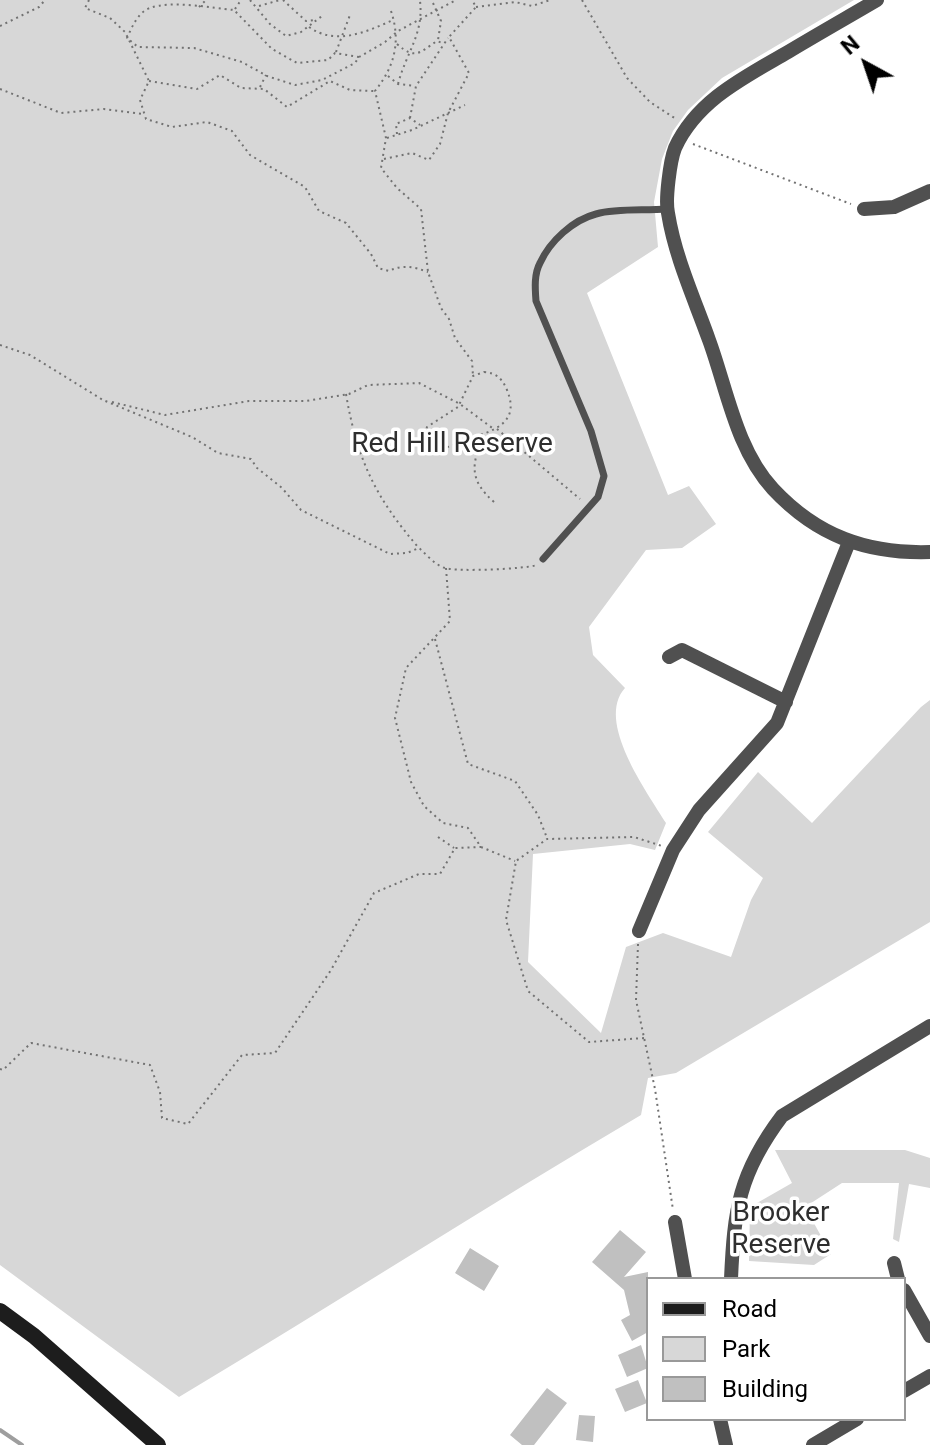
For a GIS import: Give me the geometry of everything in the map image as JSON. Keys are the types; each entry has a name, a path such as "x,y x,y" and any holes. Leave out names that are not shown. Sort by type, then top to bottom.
{"street":[{"path":"877,0 732,84 703,107 674,151 667,209 675,247 744,443 756,467 774,489 810,520 849,542 897,553 930,552"},
{"path":"864,209 894,207 930,191"},
{"path":"639,931 673,850 699,810 777,723 849,542"},
{"path":"677,647 786,702"},
{"path":"731,1277 734,1220 740,1194 759,1149 782,1116 930,1026"},
{"path":"675,1222 685,1277"},
{"path":"894,1263 898,1277"},
{"path":"906,1294 930,1336"},
{"path":"0,1311 34,1336 158,1445"},
{"path":"906,1390 930,1376"},
{"path":"720,1421 726,1445"},
{"path":"813,1445 854,1421"}],"lane":[{"path":"543,559 590,508 598,497 604,476 602,461 536,301 535,281 539,263 568,228 582,219 598,213 667,209"}],"path":[{"path":"0,26 39,7 45,0"},
{"path":"89,0 85,8 110,18 138,47 194,48 242,62 295,85 322,80 355,63 359,57 398,31 452,1"},
{"path":"198,7 206,0"},
{"path":"234,10 241,0"},
{"path":"250,0 270,24 286,36 301,32 322,16"},
{"path":"258,7 282,0 306,21 317,20"},
{"path":"472,0 476,7"},
{"path":"410,118 416,86 444,43 476,7 515,2 532,6 550,0"},
{"path":"582,0 627,78 684,132 864,209"},
{"path":"398,84 422,18 420,1"},
{"path":"396,43 408,54 417,54 437,41 441,21 433,3"},
{"path":"127,38 135,20 149,8 177,5 234,10 272,49 297,63 328,60 335,53 350,15"},
{"path":"375,91 387,76 396,43 398,31 391,11"},
{"path":"308,27 320,35 359,35 394,20"},
{"path":"383,160 412,153 429,160 440,144 448,113 469,73 449,37"},
{"path":"127,38 149,81"},
{"path":"437,41 444,43"},
{"path":"335,53 359,57"},
{"path":"149,81 197,89 220,75 241,88 264,89 287,107 330,81"},
{"path":"259,88 266,75"},
{"path":"330,76 330,81"},
{"path":"387,76 398,84 416,86"},
{"path":"149,81 140,100 146,119 172,127 207,122 232,131 250,155 305,187 319,211 346,223 371,254 378,268 389,271 397,267 412,267 428,272"},
{"path":"330,81 350,90 375,91"},
{"path":"0,89 61,113 104,109 144,114"},
{"path":"375,91 386,138 381,168 397,188 421,209 428,272 455,338 472,361 473,376 460,404 446,417 427,427 425,434 430,443 438,447 453,447 496,430 506,419 511,409 506,388 499,377 484,372 473,376"},
{"path":"386,138 421,126 465,105"},
{"path":"398,135 396,124 410,118 421,126"},
{"path":"0,345 30,355 103,400 192,437 218,453 251,459 301,510 390,554 407,553 419,548"},
{"path":"103,400 165,415 249,401 306,401 346,394 368,385 419,383 460,404 516,443 528,457 590,508"},
{"path":"346,394 353,432 365,468 388,510 431,560 446,568 531,567 543,559"},
{"path":"485,435 473,460 477,479 485,494 494,502"},
{"path":"446,568 450,621 406,668 395,718 411,782 424,806 443,823 468,828 481,847"},
{"path":"435,637 468,764 515,781 538,815 547,839"},
{"path":"438,837 455,848 481,847 516,861"},
{"path":"644,1038 589,1042 528,991 506,920 516,861 547,839 634,837 673,850"},
{"path":"0,1069 3,1070 31,1043 150,1065 160,1092 162,1118 188,1124 242,1055 275,1053 331,970 374,893 419,874 440,874 455,848"},
{"path":"639,931 636,1000 675,1222"}],"green space":[{"name":"Red Hill Reserve","path":"0,0 854,0 722,78 688,110 673,131 662,159 654,202 658,247 587,293 668,495 689,486 716,524 682,548 646,550 589,627 593,655 625,688 617,702 616,719 627,756 666,823 655,850 630,844 533,854 528,962 601,1033 626,947 663,933 731,957 751,900 763,878 708,832 758,772 812,823 930,700 930,922 676,1073 648,1078 641,1115 179,1397 0,1265"},
{"name":"Brooker Reserve","path":"775,1150 905,1150 930,1158 930,1188 909,1184 899,1242 893,1239 899,1183 842,1183 805,1207 831,1254 814,1265 749,1261 750,1207 792,1183"}],"building":[{"path":"620,1230 646,1252 624,1277 648,1272 646,1333 632,1341 621,1320 630,1315 624,1290 592,1262"},
{"path":"470,1248 499,1266 484,1291 455,1273"},
{"path":"641,1345 646,1369 627,1377 618,1355"},
{"path":"638,1380 646,1403 625,1412 615,1389"},
{"path":"547,1388 567,1403 534,1445 522,1445 510,1435"},
{"path":"579,1415 595,1416 593,1442 576,1440"}],"waterway":[{"path":"0,1430 22,1445"}]}
